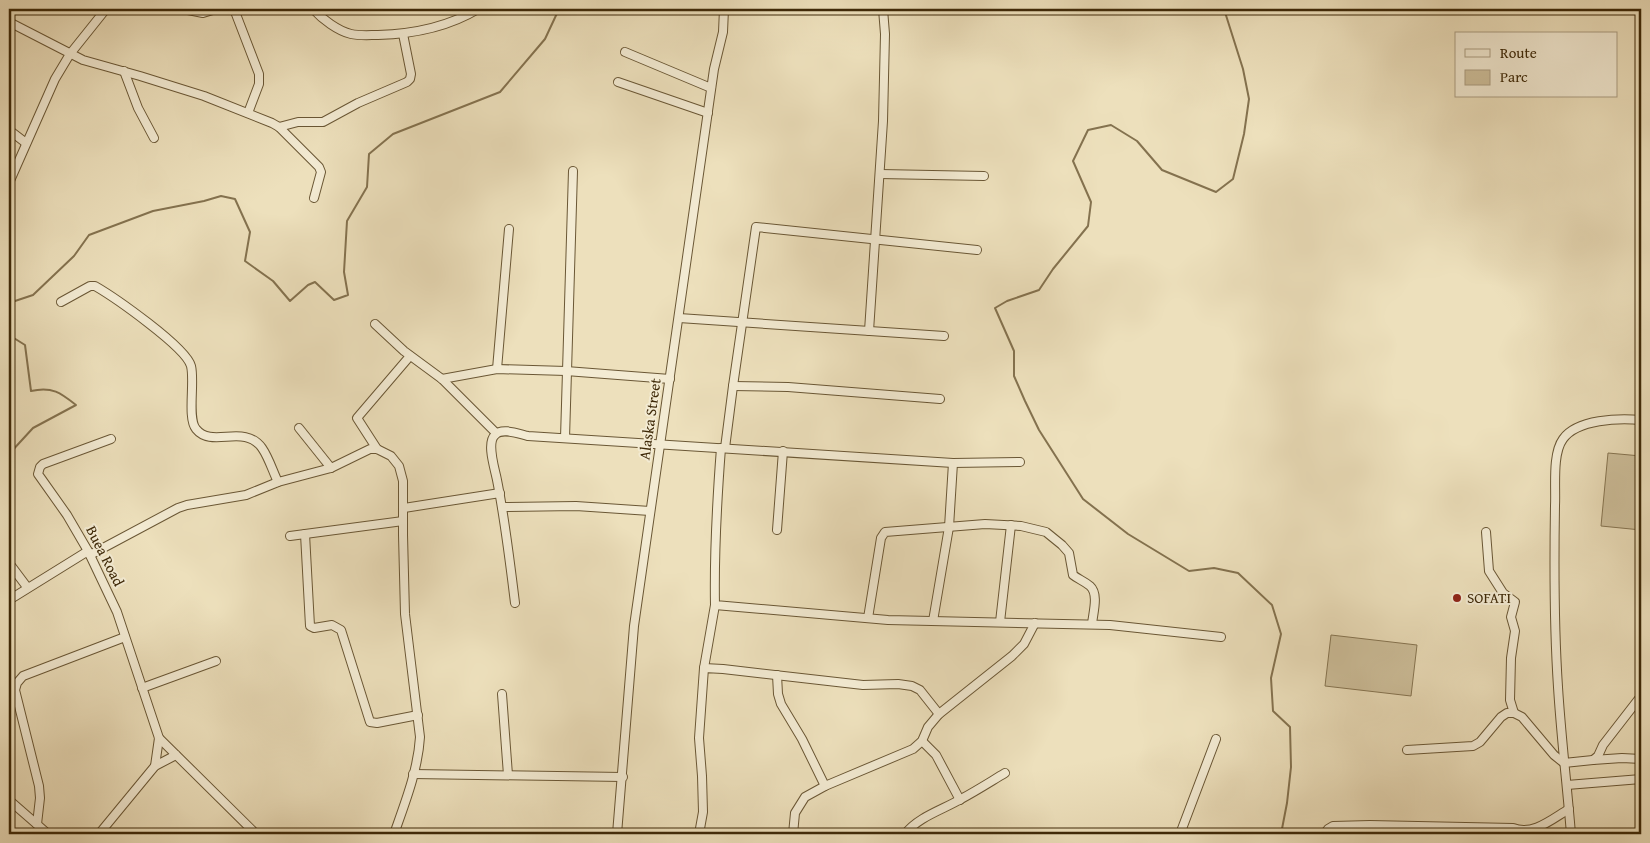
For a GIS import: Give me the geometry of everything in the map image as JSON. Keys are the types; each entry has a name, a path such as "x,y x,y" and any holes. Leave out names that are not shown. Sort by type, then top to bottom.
{"street":[{"path":"9,183 55,80 70,54 106,9"},
{"path":"183,9 203,13 216,9"},
{"path":"234,9 259,74 259,84 248,113"},
{"path":"313,9 329,23 352,34 403,34 427,30 478,9"},
{"name":"Alaska Street","path":"617,834 634,626 711,88 723,32 724,9"},
{"path":"869,331 874,238 880,174 885,34 884,9"},
{"path":"9,22 89,62 204,96 279,127 320,167 321,172 314,198"},
{"path":"279,127 298,122 323,122 407,82 411,74 403,34"},
{"path":"625,52 711,88"},
{"path":"124,72 138,108 154,138"},
{"path":"618,82 708,113"},
{"path":"9,130 26,142"},
{"path":"565,438 573,171"},
{"path":"880,174 984,176"},
{"path":"699,834 703,812 699,738 704,668 715,605 716,496 756,227 977,250"},
{"path":"497,369 509,229"},
{"path":"61,302 90,286 95,286 137,313 188,358 192,376 192,419 195,428 201,434 208,437 239,435 256,442 262,448 278,482"},
{"path":"679,318 944,336"},
{"path":"375,324 410,356 442,379 496,433"},
{"path":"377,449 357,418 410,356"},
{"path":"442,379 497,369 566,371 670,379"},
{"path":"733,386 788,387 940,399"},
{"path":"1571,834 1558,686 1554,552 1558,449 1563,438 1574,429 1588,423 1631,419 1641,420"},
{"path":"299,428 332,468"},
{"path":"515,603 500,493 491,450 493,437 496,433 502,431 528,436 953,463 1020,462"},
{"name":"Buea Road","path":"111,439 43,464 38,470 40,478 67,515 89,553 117,612 158,738"},
{"path":"9,600 89,553 187,504 234,498 278,482 332,468 370,449 377,449 391,456 399,466 404,481 405,614 420,728 419,746 413,774 394,834"},
{"path":"777,530 783,451"},
{"path":"934,620 949,527 953,463"},
{"path":"404,508 500,493"},
{"path":"502,507 576,506 650,511"},
{"path":"290,536 403,520"},
{"path":"868,618 882,534 885,532 985,524 1021,526 1046,532 1062,545 1069,553 1073,575 1090,585 1093,590 1092,624"},
{"path":"1000,622 1011,525"},
{"path":"1486,532 1488,571 1503,593 1515,602 1511,617 1515,631 1510,683 1510,700 1514,713"},
{"path":"305,534 310,626 314,628 332,625 341,630 370,722 377,724 418,715"},
{"path":"9,563 27,588"},
{"path":"715,605 888,620 1092,624 1221,637"},
{"path":"793,834 795,813 805,797 825,786 913,749 922,741 928,727 939,714 1012,656 1024,644 1035,623"},
{"path":"37,824 40,798 39,786 15,690 17,682 23,676 125,638"},
{"path":"142,688 216,661"},
{"path":"704,668 863,685 898,684 912,686 920,690 939,714"},
{"path":"777,675 778,694 781,704 802,739 825,786"},
{"path":"502,694 508,775"},
{"path":"1593,760 1598,756 1603,745 1641,696"},
{"path":"1407,750 1473,746 1480,742 1501,717 1514,713 1522,717 1554,755 1564,763 1622,758 1641,759"},
{"path":"158,738 256,834"},
{"path":"155,766 158,738"},
{"path":"1183,834 1216,740"},
{"path":"922,741 936,755 960,800"},
{"path":"99,834 155,766 176,755"},
{"path":"905,834 910,828 931,814 960,800 1005,773"},
{"path":"413,774 623,777"},
{"path":"1567,785 1641,779"},
{"path":"9,800 48,834"},
{"path":"1324,834 1328,828 1333,826 1417,830 1513,828 1527,831 1534,829 1569,808"}],"green space":[{"path":"1608,453 1641,456 1641,530 1601,526"},
{"path":"1331,635 1417,645 1411,696 1325,686"}],"waterway":[{"path":"9,303 33,295 74,256 89,235 153,211 221,196 235,199 250,232 245,261 273,281 290,301 308,285 315,282 334,300 348,295 344,272 347,221 367,187 369,154 393,134 500,92 545,39 559,9"},
{"path":"1224,9 1243,69 1249,99 1244,134 1233,179 1216,192 1162,170 1137,141 1111,125 1088,130 1073,161 1091,202 1088,226 1053,269 1039,290 1007,301 995,308 1014,351 1014,376 1025,401 1039,430 1083,499 1128,534 1189,571 1214,568 1238,573 1272,605 1281,634 1271,678 1273,711 1290,727 1291,767 1281,834"},
{"path":"9,335 25,345 31,391 51,390 66,397 76,405 33,428 9,456"}],"place":[{"name":"SOFATI","path":"1457,598"}]}
